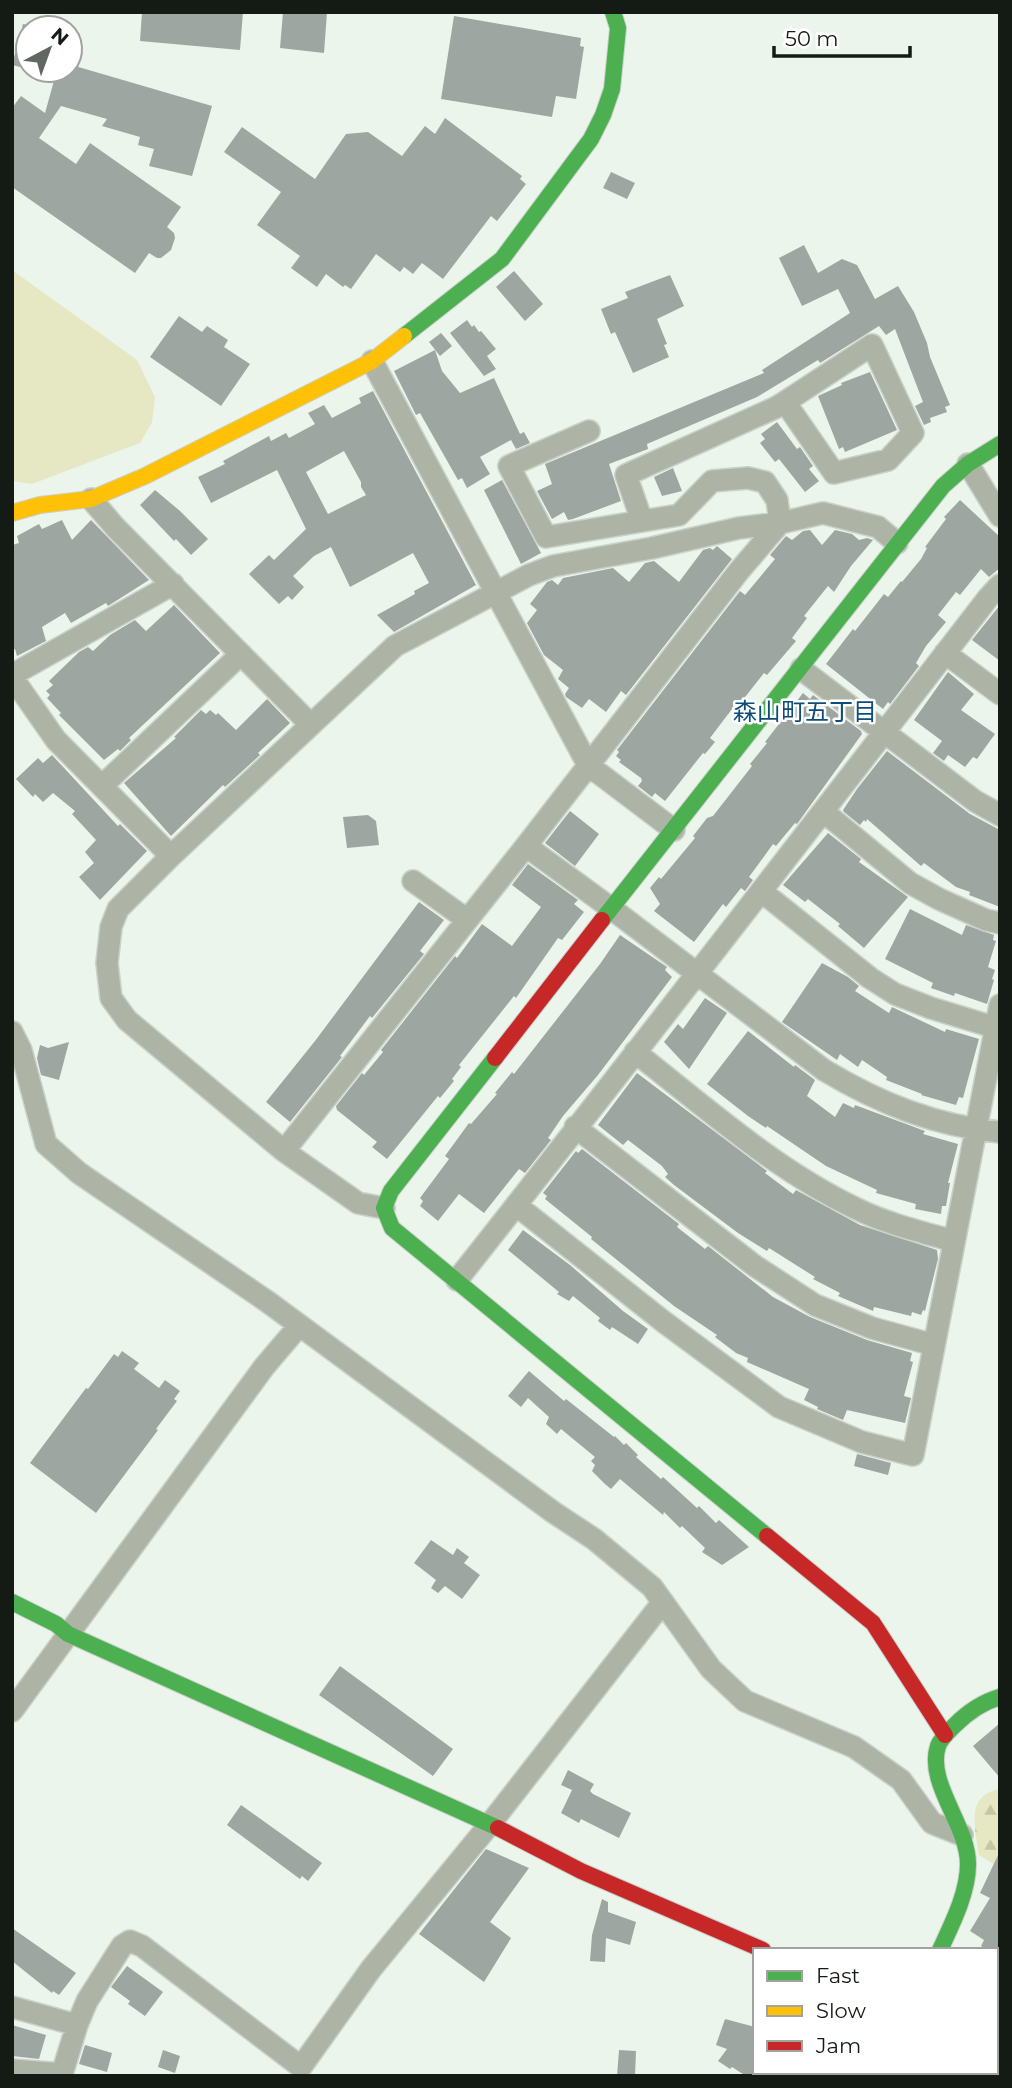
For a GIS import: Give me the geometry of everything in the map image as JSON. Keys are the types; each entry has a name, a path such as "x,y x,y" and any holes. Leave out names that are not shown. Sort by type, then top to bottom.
{"street":[{"path":"12,513 40,505 91,499 145,477 372,361 502,258 591,139 603,115 612,89 618,28 613,12"},
{"path":"642,521 626,475 785,402 872,345 913,433 888,460 834,473 785,402"},
{"path":"372,361 588,765 674,831"},
{"path":"284,1151 526,846 739,571 780,523 777,500 765,482 748,478 712,481 679,515 546,537 509,466 589,431"},
{"path":"945,1735 873,1623 392,1228 384,1209 391,1191 897,543 943,486 968,464 1000,444"},
{"path":"968,464 1000,516"},
{"path":"91,499 115,527 310,724"},
{"path":"384,1209 358,1203 284,1151 127,1020 111,998 107,963 111,927 118,909 395,646 495,593 553,566 823,513 878,527 897,543"},
{"path":"171,856 56,740 12,676 173,584"},
{"path":"457,1280 1000,585"},
{"path":"945,653 1000,694"},
{"path":"102,786 241,654"},
{"path":"801,669 975,801 1000,815"},
{"path":"824,812 910,883 986,920 1000,923"},
{"path":"526,846 824,1070 850,1086 897,1109 976,1130 1000,1132"},
{"path":"413,881 466,919"},
{"path":"761,891 870,978 895,994 998,1028"},
{"path":"516,1205 664,1322 779,1407 862,1442 913,1455 998,1028 1000,1005"},
{"path":"12,1032 22,1050 46,1144 79,1173 268,1302 370,1380 594,1539 652,1587 711,1670 745,1701 854,1747 901,1780 932,1823 962,1835"},
{"path":"635,1052 802,1180 855,1208 954,1241"},
{"path":"575,1127 755,1266 815,1305 872,1328 934,1345"},
{"path":"12,1711 264,1367 298,1327"},
{"path":"12,1602 56,1623 68,1634 490,1824 581,1871 758,1948"},
{"path":"12,2070 62,2074 87,2001 122,1946 130,1941 142,1946 302,2067 371,1969 490,1824 663,1602"},
{"path":"941,1948 961,1895 968,1862 962,1835 937,1769 938,1748 945,1735 960,1720 992,1699 1000,1698"},
{"path":"12,2007 77,2025"}],"green space":[{"path":"12,270 137,360 155,397 152,422 140,443 32,484 12,481"},
{"path":"1000,1789 1000,1868 979,1855 975,1814 981,1798"}],"building":[{"path":"142,12 243,12 240,50 140,41"},
{"path":"283,12 327,12 324,53 280,48"},
{"path":"454,16 581,38 580,46 584,47 576,99 556,96 552,117 441,99"},
{"path":"84,69 212,106 192,176 149,166 154,149 138,145 140,137 102,126 107,119 61,106 39,138 76,164 90,143 181,207 167,227 174,233 175,238 171,250 161,258 149,253 135,273 12,187 12,108 21,96 45,113 53,84 84,84"},
{"path":"445,118 522,176 520,179 526,184 497,221 491,216 443,279 422,263 413,274 404,267 400,272 376,254 351,289 345,285 343,287 326,274 317,287 291,268 300,256 257,225 281,192 224,152 242,127 315,179 346,134 368,132 402,156 425,126 435,134"},
{"path":"611,172 635,183 627,199 603,188"},
{"path":"804,245 818,273 842,259 857,265 875,299 898,286 914,312 927,343 950,405 945,407 947,412 930,418 931,422 924,425 915,406 923,402 895,329 886,335 879,326 820,363 818,360 757,397 647,444 648,449 609,464 621,501 573,519 568,520 564,512 552,519 537,491 552,484 545,464 764,373 762,370 850,313 838,289 802,306 779,258"},
{"path":"514,271 543,304 525,321 496,287"},
{"path":"670,275 684,306 657,319 669,357 633,373 615,332 611,334 601,309 628,298 625,292"},
{"path":"179,316 202,332 207,326 228,340 224,347 250,364 221,406 150,357"},
{"path":"467,320 472,327 474,325 481,331 496,349 487,356 496,369 484,376 450,333"},
{"path":"441,333 452,346 440,356 429,342"},
{"path":"435,350 442,371 460,393 494,378 520,434 524,432 530,443 516,449 511,440 480,457 490,474 467,488 462,478 458,480 420,413 416,415 394,371"},
{"path":"870,372 897,430 845,452 843,447 839,449 818,396 842,385 841,383"},
{"path":"373,391 476,585 394,632 377,615 429,583 413,553 350,587 331,547 314,556 293,576 304,587 292,600 288,596 279,604 249,574 269,555 274,560 306,529 277,470 211,503 198,477 225,464 223,461 269,436 271,441 286,433 289,438 315,424 308,413 324,405 332,418 361,403 359,398","holes":["344,451 366,495 328,514 306,472"]},
{"path":"777,422 797,449 800,447 813,466 809,469 819,481 805,492 779,459 775,462 760,443 765,439 761,434"},
{"path":"673,468 682,491 662,496 654,477"},
{"path":"502,480 541,553 521,564 484,490"},
{"path":"155,490 208,539 191,555 140,505"},
{"path":"960,500 1000,537 1000,568 989,577 981,569 960,595 956,592 938,615 946,622 926,646 916,663 919,666 890,704 888,702 883,709 826,664 884,594 888,597 921,559 927,548 925,547 946,519 944,517"},
{"path":"62,520 72,540 91,520 149,580 108,606 106,603 71,623 65,613 42,627 46,641 17,656 15,649 12,650 12,545 19,543 17,536 39,524 42,529"},
{"path":"810,530 822,545 835,530 852,534 859,540 873,540 834,592 828,586 804,616 807,618 792,638 796,641 767,675 764,673 734,711 732,709 710,738 715,742 665,801 655,793 652,797 638,786 641,778 619,762 621,760 616,756 619,752 617,750 740,591 745,595 775,559 770,555 786,536 792,540 803,531"},
{"path":"717,546 732,559 626,695 621,691 606,712 589,699 582,708 566,697 569,688 558,679 563,670 544,655 527,623 537,610 530,604 547,582 552,580 558,585 563,578 613,568 629,582 645,563 654,561 679,582 703,550 713,550"},
{"path":"174,605 220,653 129,738 131,740 120,751 118,749 104,760 59,715 61,713 47,698 50,695 46,691 53,685 49,681 79,652 88,647 93,651 110,635 135,620 146,631"},
{"path":"1000,605 1000,661 972,640"},
{"path":"948,672 974,694 961,710 995,734 977,759 973,757 965,767 948,755 944,761 933,753 942,741 914,720"},
{"path":"803,693 810,699 813,695 862,734 797,824 795,823 776,846 773,844 749,877 753,880 745,891 741,888 726,907 723,904 694,942 654,911 660,904 650,888 659,877 661,879 695,838 693,836 707,818 713,816"},
{"path":"267,699 290,723 258,753 260,755 225,787 223,785 171,836 124,783 176,738 174,737 201,710 206,714 210,710 216,715 218,713 236,730"},
{"path":"887,751 970,814 1000,830 1000,907 969,895 970,892 956,887 924,863 921,866 867,819 860,825 844,812 857,789"},
{"path":"52,755 118,826 120,824 147,851 100,900 79,877 94,863 85,852 96,840 72,814 75,811 53,793 43,802 35,794 33,797 16,779 38,758 43,763"},
{"path":"570,811 599,834 575,866 545,843"},
{"path":"368,815 376,821 379,845 347,848 343,817"},
{"path":"828,833 861,859 859,862 908,897 864,948 838,926 840,924 808,899 805,902 783,885"},
{"path":"528,864 578,900 574,904 584,912 562,940 558,938 516,998 514,996 459,1065 461,1067 452,1079 454,1081 440,1098 438,1096 387,1159 372,1147 377,1142 337,1110 336,1106 383,1052 381,1050 482,924 512,946 541,907 512,885"},
{"path":"419,902 444,920 420,951 424,954 372,1018 370,1016 340,1056 342,1057 290,1122 266,1102"},
{"path":"910,909 962,935 966,925 994,935 993,940 996,941 988,967 995,970 994,980 987,1004 931,988 933,983 885,959"},
{"path":"620,935 667,967 665,970 672,977 598,1075 563,1116 548,1138 551,1140 525,1173 519,1169 484,1213 459,1194 438,1221 420,1206 423,1201 420,1198 449,1159 445,1156 469,1123 471,1124 497,1094 495,1093 512,1072 514,1074"},
{"path":"822,963 848,977 859,986 855,991 889,1013 892,1007 945,1032 946,1029 979,1039 963,1098 959,1097 956,1105 921,1095 886,1080 887,1077 862,1060 858,1067 840,1054 837,1060 782,1022"},
{"path":"705,998 727,1013 689,1069 664,1042 678,1024 683,1029"},
{"path":"748,1031 815,1080 807,1096 835,1117 843,1103 854,1108 855,1105 925,1131 923,1134 958,1144 948,1183 946,1206 942,1206 941,1214 915,1209 916,1204 876,1193 877,1190 826,1166 748,1116 707,1084"},
{"path":"69,1042 59,1080 41,1075 37,1058 40,1045 48,1048"},
{"path":"637,1073 767,1171 765,1173 793,1194 796,1190 860,1225 937,1250 938,1259 925,1311 923,1310 921,1315 912,1312 911,1316 874,1307 873,1311 838,1296 840,1293 813,1279 815,1277 769,1248 767,1251 738,1233 674,1185 665,1177 668,1174 662,1166 628,1140 623,1145 598,1125"},
{"path":"582,1149 679,1224 677,1227 705,1249 708,1246 773,1297 810,1317 867,1340 912,1353 910,1361 913,1362 904,1396 911,1398 905,1423 847,1410 843,1420 817,1409 818,1407 804,1400 809,1389 747,1362 748,1358 736,1353 715,1337 717,1335 674,1306 591,1239 592,1237 545,1199 547,1196 543,1193 576,1151 578,1153"},
{"path":"523,1230 648,1329 638,1344 612,1327 610,1330 573,1296 569,1301 557,1294 559,1292 508,1250"},
{"path":"122,1351 139,1363 134,1369 159,1388 165,1380 180,1391 174,1399 177,1401 156,1429 158,1430 96,1513 30,1463 86,1388 88,1389 114,1354 118,1357"},
{"path":"529,1371 564,1401 566,1399 624,1445 626,1443 638,1455 636,1457 661,1479 663,1477 716,1523 719,1520 749,1547 722,1565 702,1552 705,1548 682,1526 680,1528 664,1512 663,1515 620,1479 611,1489 592,1471 595,1465 591,1461 595,1457 561,1429 557,1434 546,1424 549,1417 528,1398 521,1407 508,1396"},
{"path":"857,1454 891,1463 888,1475 854,1466"},
{"path":"431,1540 453,1555 457,1548 469,1557 464,1563 480,1575 462,1599 445,1586 438,1593 431,1588 436,1580 414,1563"},
{"path":"340,1666 453,1749 433,1776 319,1695"},
{"path":"1000,1723 1000,1778 973,1746"},
{"path":"568,1770 594,1784 590,1791 593,1794 631,1813 619,1838 581,1819 579,1823 561,1813 572,1790 561,1785"},
{"path":"241,1805 322,1863 308,1881 302,1876 300,1879 227,1825"},
{"path":"486,1849 529,1868 490,1922 511,1938 484,1982 419,1934"},
{"path":"1000,1851 1000,1957 998,1948 981,1946 984,1940 970,1931 990,1898 980,1893"},
{"path":"602,1899 608,1902 608,1912 636,1922 630,1945 606,1938 605,1962 590,1961 592,1935"},
{"path":"12,1928 76,1973 59,1995 53,1991 52,1993 12,1961"},
{"path":"127,1966 163,1992 145,2016 111,1987"},
{"path":"725,2019 753,2026 755,2076 746,2076 718,2061 727,2049 716,2045"},
{"path":"12,2025 46,2035 39,2059 12,2056"},
{"path":"85,2045 112,2053 107,2072 79,2064"},
{"path":"163,2050 180,2056 175,2073 158,2067"},
{"path":"619,2050 636,2051 635,2076 617,2076"}],"traffic: fast":[{"path":"404,336 502,259 591,139 612,89 618,28 613,12"},
{"path":"602,920 943,486 968,464 1000,444"},
{"path":"495,1058 391,1191 384,1208 392,1228 767,1536"},
{"path":"12,1602 56,1624 68,1634 498,1828"},
{"path":"941,1948 962,1897 968,1864 962,1834 938,1775 938,1746 945,1735 965,1716 1000,1697"}],"traffic: slow":[{"path":"12,513 40,505 91,499 145,476 372,361 404,336"}],"traffic: jam":[{"path":"495,1058 602,920"},
{"path":"767,1536 873,1623 945,1735"},
{"path":"498,1828 581,1871 758,1948"}],"district":[{"name":"森山町五丁目","path":"805,712"}]}
